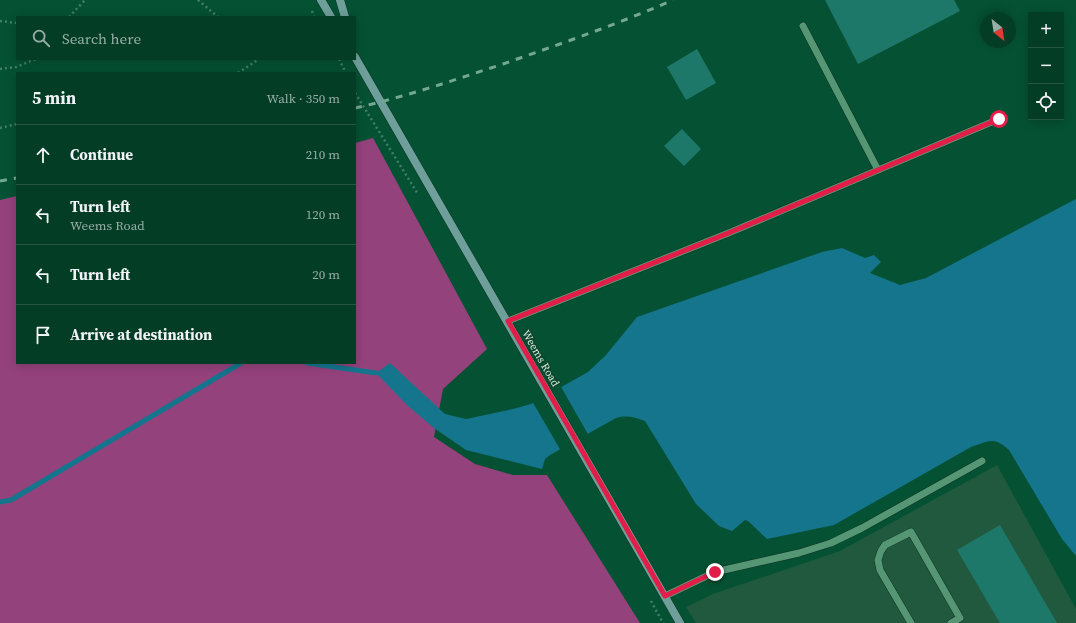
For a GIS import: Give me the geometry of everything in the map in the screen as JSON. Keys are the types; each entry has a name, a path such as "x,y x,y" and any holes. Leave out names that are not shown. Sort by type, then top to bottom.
{"street":[{"path":"321,0 330,16"},
{"path":"340,0 345,16"},
{"name":"Weems Road","path":"357,60 680,623"}],"lane":[{"path":"803,26 878,170"},
{"path":"508,321 731,232 999,119"},
{"path":"665,596 715,572 799,553 831,543 862,528 982,461"},
{"path":"911,623 880,570 878,560 885,545 911,532 960,618 951,623"}],"path":[{"path":"70,16 85,0"},
{"path":"198,0 217,16"},
{"path":"0,21 16,23"},
{"path":"0,69 16,67 34,60"},
{"path":"240,72 258,60"},
{"path":"340,60 346,72"},
{"path":"0,128 16,124"}],"shaded area":[{"path":"373,138 487,349 443,389 434,437 475,464 513,475 547,475 640,623 0,623 0,200 16,196 16,364 356,364 356,143"},
{"path":"997,465 1076,609 1076,623 696,623 686,607 713,594 840,551"}],"water":[{"path":"1076,199 1076,556 1062,539 1009,450 995,441 971,447 834,525 767,539 748,521 745,520 732,531 719,526 696,504 645,421 630,417 616,418 550,455 545,459 542,469 466,450 434,428 408,406 376,373 390,363 445,414 466,419 513,409 531,404 588,372 606,355 637,317 822,252 842,248 865,258 874,255 881,262 870,273 900,285 926,278"}],"pier":[{"path":"560,385 589,436 561,451 532,401"}],"building":[{"path":"825,0 954,0 960,11 858,64"},
{"path":"697,49 716,83 686,100 667,67"},
{"path":"682,129 701,149 684,166 664,146"},
{"path":"1000,525 1057,623 1000,623 957,550"}],"waterway":[{"path":"0,502 11,500 239,364"},
{"path":"314,364 376,373"}],"railway":[{"path":"356,108 374,104 448,82 503,64 610,26 673,0"},
{"path":"0,181 16,178"}],"route":[{"path":"715,572 665,596 508,321 731,232 999,119"}]}
